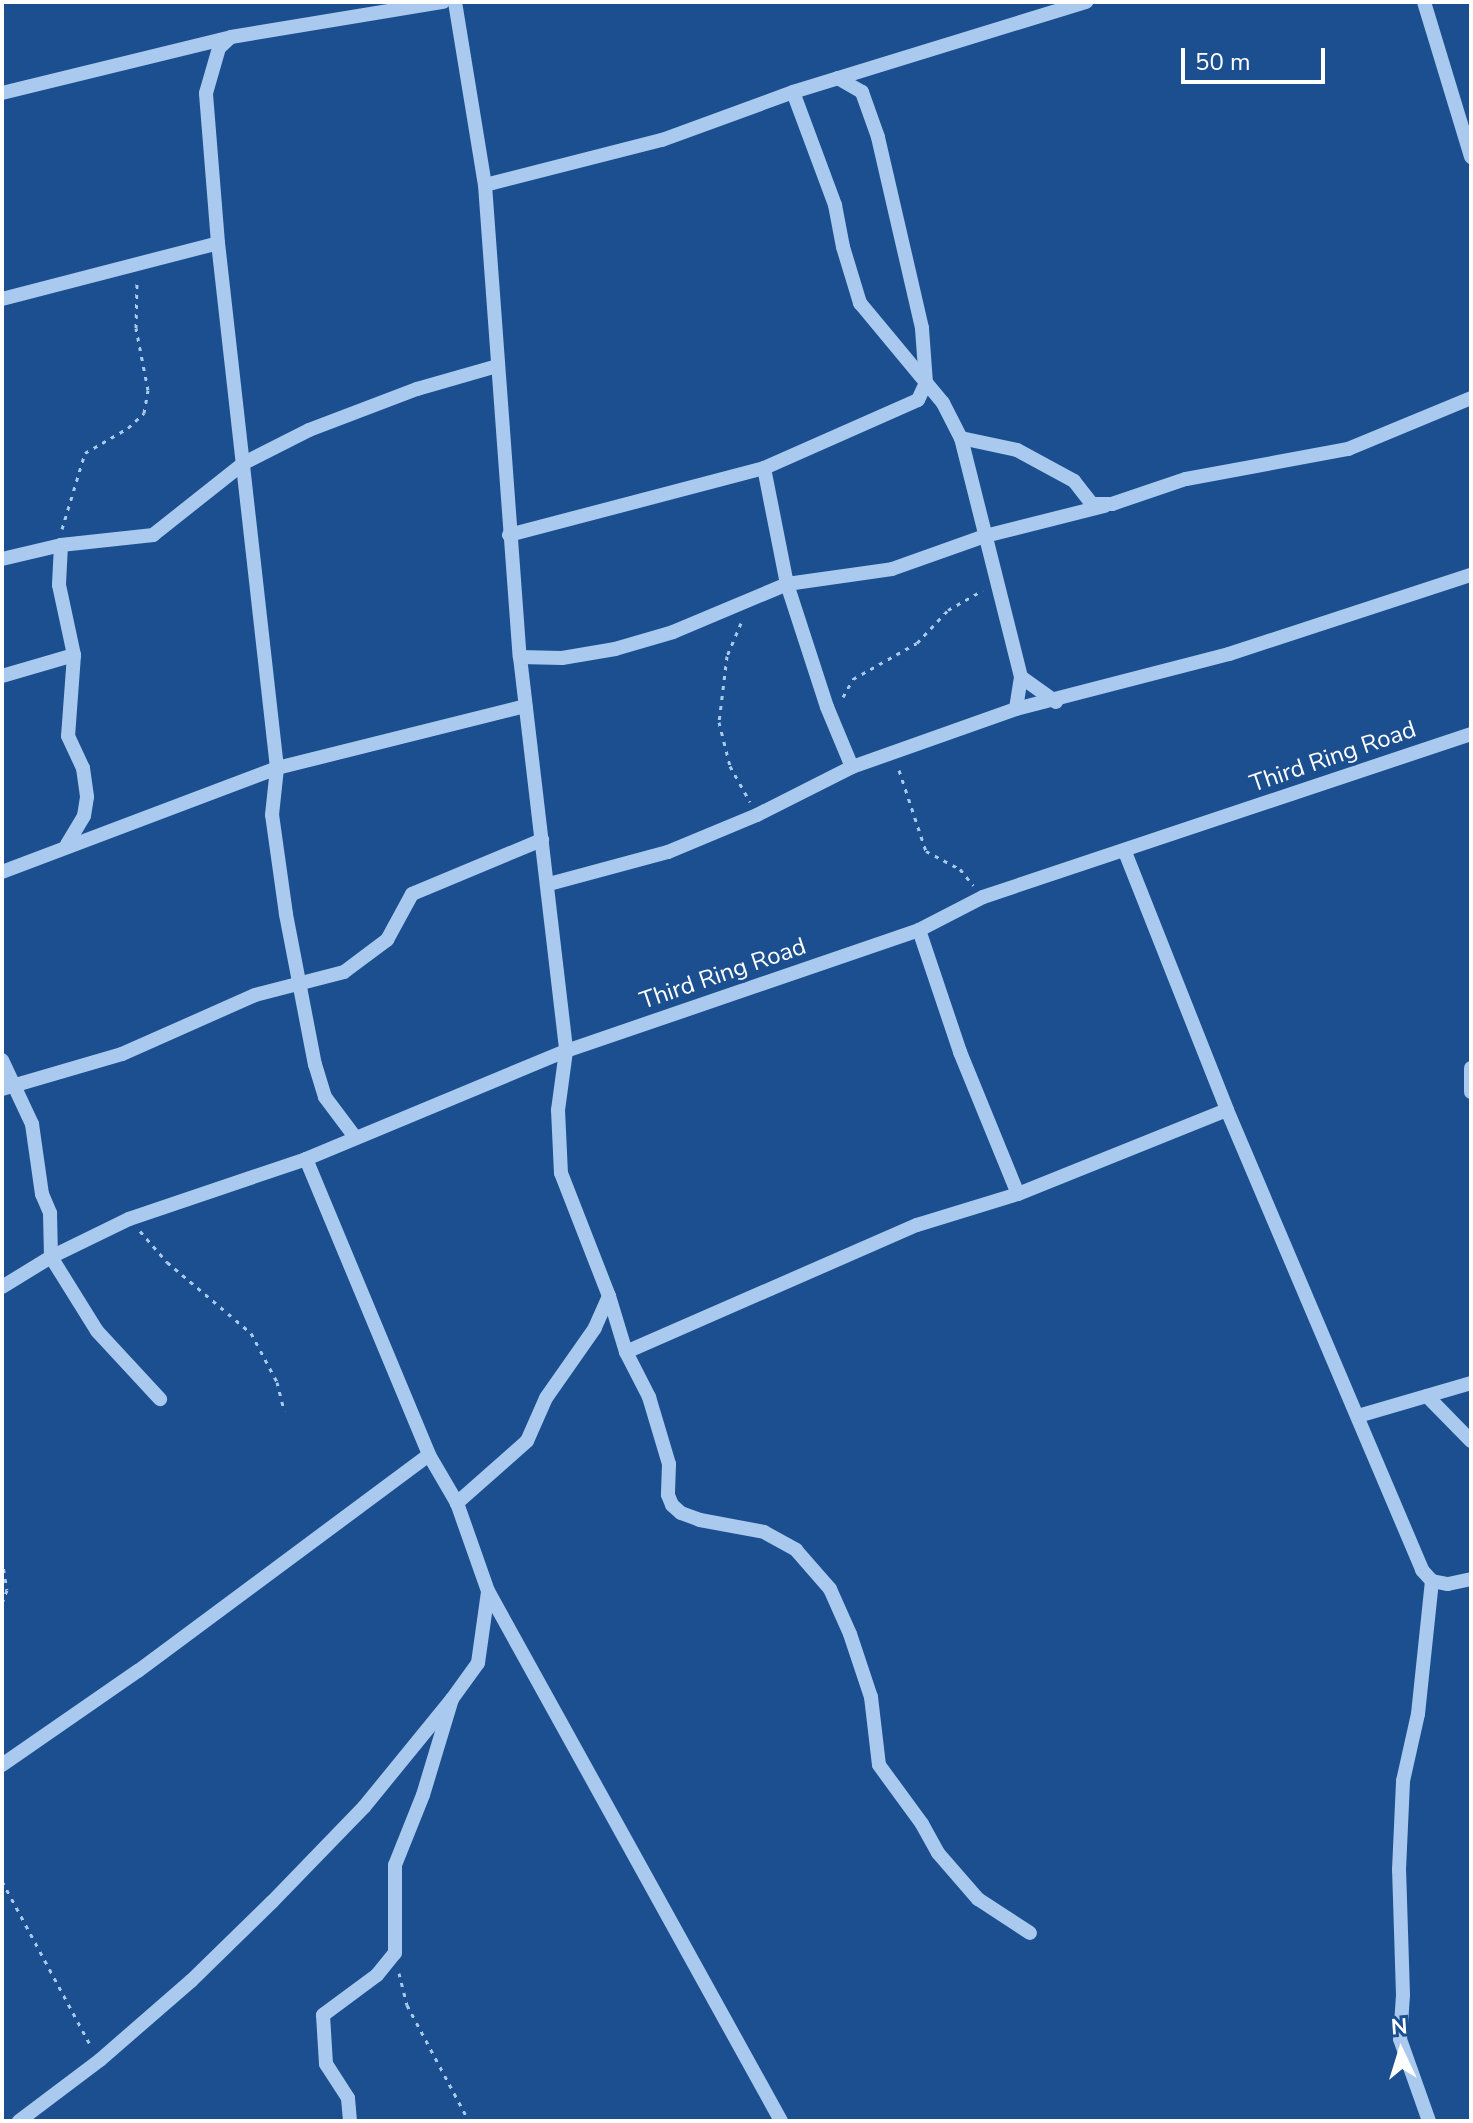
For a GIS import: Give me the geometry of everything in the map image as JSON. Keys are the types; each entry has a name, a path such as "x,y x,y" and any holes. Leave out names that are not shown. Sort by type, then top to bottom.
{"street":[{"path":"2,93 231,37 443,2"},
{"path":"455,2 485,185 520,657 549,884 566,1051 558,1110 561,1173 609,1296 626,1352 649,1397 669,1464 668,1495 672,1505 681,1513 700,1520 764,1532 796,1550 830,1589 850,1634 871,1697 879,1765 922,1824 938,1853 978,1899 1030,1933"},
{"path":"485,185 662,140 793,92 1086,2"},
{"path":"1424,2 1471,157"},
{"path":"231,37 219,48 206,93 218,243 277,768 272,815 315,1065 325,1097 355,1137"},
{"path":"509,535 764,468 918,400 926,383 922,328 878,137 862,92 838,78"},
{"path":"793,92 835,205 860,303 943,403 961,438 1021,677 1016,709"},
{"path":"2,299 218,243"},
{"path":"2,559 61,545 153,535 244,463 309,430 417,389 497,366"},
{"path":"520,657 562,658 615,649 673,632 787,584 892,569 985,536 1048,523 1186,479 1348,449 1471,398"},
{"path":"961,438 1017,450 1074,481 1092,504 1112,504"},
{"path":"764,468 787,584 827,707 852,767"},
{"path":"61,545 59,585 74,655 68,736 83,768 87,797 84,816 67,844"},
{"path":"549,884 668,852 757,815 852,767 1016,709 1056,702 1229,654 1471,575"},
{"path":"2,676 74,655"},
{"path":"1021,677 1056,702"},
{"path":"2,872 67,844 277,768 525,706"},
{"name":"Third Ring Road","path":"2,1287 51,1257 129,1219 306,1159 566,1051 919,930 983,897 1471,734"},
{"path":"9,1086 122,1054 255,995 300,986 344,972 387,940 412,894 542,840"},
{"path":"1125,852 1227,1110 1422,1570 1432,1581 1448,1584 1471,1579"},
{"path":"919,930 960,1052 1018,1194"},
{"path":"2,1060 9,1086 32,1124 42,1194 50,1213 51,1257 97,1331 160,1399"},
{"path":"1471,1068 1471,1092"},
{"path":"626,1352 917,1225 1018,1194 1227,1110"},
{"path":"306,1159 429,1455 457,1503 488,1591 781,2121"},
{"path":"457,1503 527,1441 546,1398 595,1328 609,1296"},
{"path":"1358,1416 1471,1383"},
{"path":"1427,1396 1471,1441"},
{"path":"2,1765 138,1671 429,1455"},
{"path":"1429,2121 1400,2039 1403,1995 1399,1870 1403,1781 1418,1714 1432,1581"},
{"path":"19,2121 100,2060 191,1981 364,1807 478,1663 488,1591"},
{"path":"350,2121 348,2098 326,2064 323,2015 377,1975 395,1953 395,1865 423,1795 452,1699"}],"path":[{"path":"61,545 63,519 85,453 128,428 144,413 148,390 136,328 134,295 140,262"},
{"path":"827,707 838,706 853,679 917,643 948,610 997,583"},
{"path":"745,600 741,623 727,656 719,722 730,766 757,815"},
{"path":"891,752 926,851 960,869 983,897"},
{"path":"129,1219 167,1262 251,1333 277,1382 284,1411"},
{"path":"2,1559 7,1590 2,1603"},
{"path":"2,1881 49,1965 76,2023 100,2060"},
{"path":"395,1953 407,2005 469,2121"}]}
